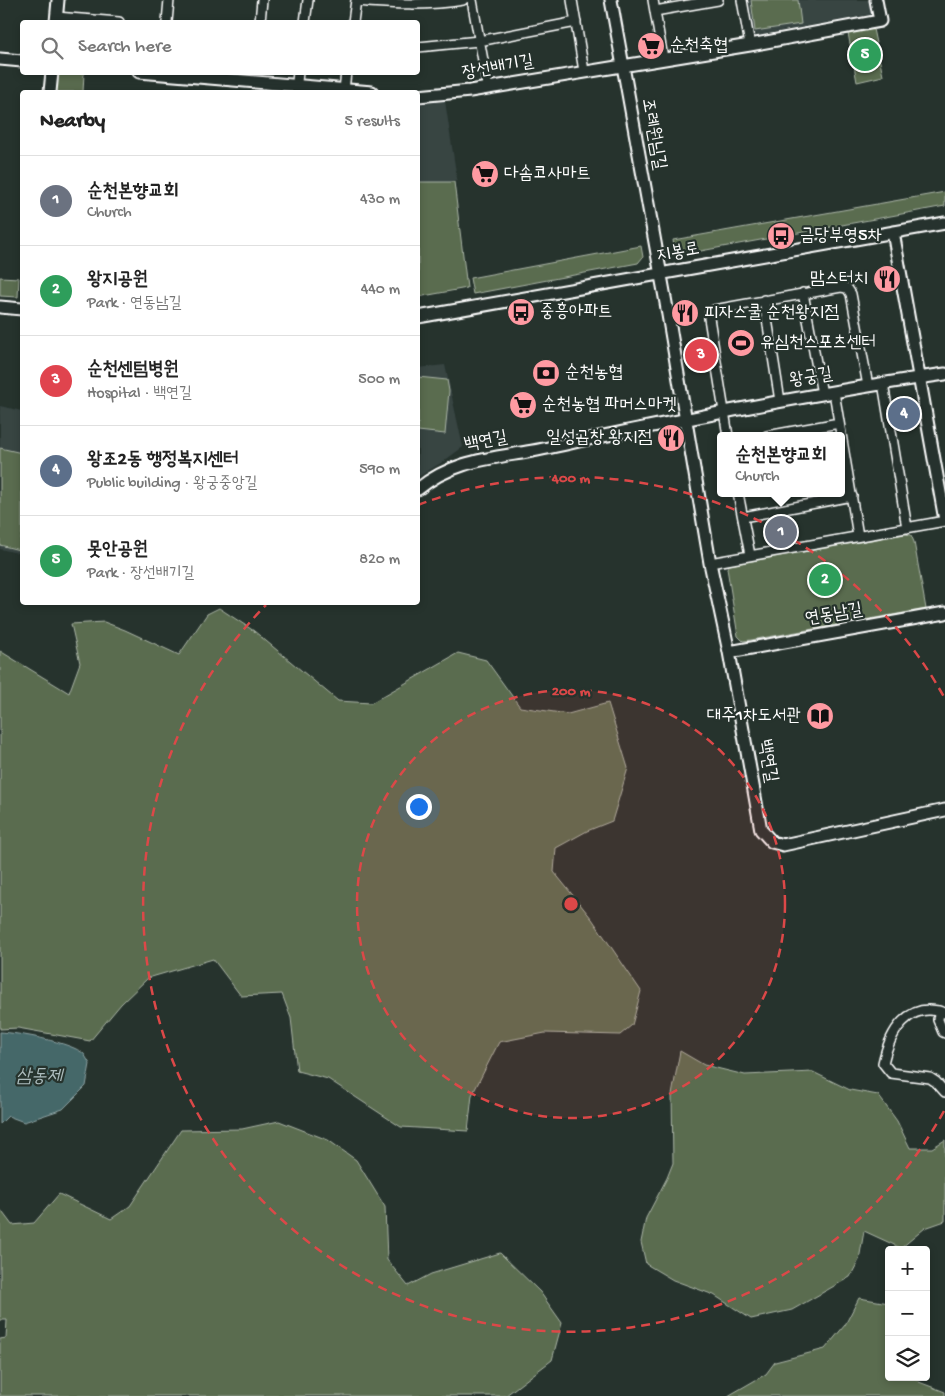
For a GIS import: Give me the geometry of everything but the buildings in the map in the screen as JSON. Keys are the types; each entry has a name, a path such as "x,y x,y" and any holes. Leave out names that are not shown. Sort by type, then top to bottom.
{"street":[{"path":"56,20 58,0"},
{"path":"167,20 169,0"},
{"path":"260,20 262,0"},
{"path":"305,20 308,0"},
{"path":"353,20 356,0 390,4 425,4 463,0"},
{"path":"472,0 488,88"},
{"path":"572,0 584,71"},
{"name":"조례원님길","path":"611,0 660,274"},
{"path":"653,0 663,58"},
{"path":"655,11 718,0"},
{"path":"742,0 750,44"},
{"name":"장선배기길","path":"420,96 450,94 488,88 880,21 876,0"},
{"path":"420,47 480,41 576,22"},
{"path":"0,59 20,61"},
{"path":"50,90 52,75"},
{"path":"192,75 253,77 296,89 344,90 346,75"},
{"path":"296,89 298,75"},
{"name":"지봉로","path":"420,318 945,223"},
{"path":"710,563 945,520 943,494 893,232"},
{"name":"백연길","path":"660,274 710,563 729,652 762,830 772,842 783,844 945,810"},
{"path":"727,432 709,315 711,311 716,309 840,286 849,290 868,386"},
{"path":"804,293 822,394"},
{"path":"764,300 780,401"},
{"path":"0,308 20,309"},
{"name":"왕궁길","path":"684,420 780,401 945,374"},
{"path":"883,383 907,528"},
{"path":"834,392 840,432"},
{"name":"백연길","path":"420,487 435,476 462,464 684,420"},
{"path":"789,432 839,423"},
{"path":"845,469 852,496 858,536"},
{"path":"743,517 852,496"},
{"path":"739,497 750,555"},
{"name":"연동남길","path":"729,652 945,613"},
{"path":"945,1033 938,1020 942,1012 928,1009 913,1013 902,1022 892,1039 883,1063 891,1073 934,1080 945,1092"}],"shaded area":[{"path":"747,0 870,0 873,14 754,36"},
{"path":"445,101 457,179 454,182 420,182 420,104"},
{"path":"445,365 463,447 420,476 420,368"},
{"path":"0,406 20,411 20,554 0,549"}],"green space":[{"path":"751,0 798,0 801,24 755,31"},
{"path":"873,29 883,76 857,82 848,33"},
{"path":"56,75 84,75 83,90 53,90"},
{"path":"420,182 454,182 467,288 420,297"},
{"path":"945,192 945,206 679,255 675,254 673,240"},
{"path":"641,246 643,257 638,263 473,294 470,278"},
{"path":"0,277 19,278 18,297 0,296"},
{"path":"420,377 447,380 449,391 445,434 420,431"},
{"path":"0,448 20,453 20,545 19,550 0,545"},
{"path":"905,534 911,535 914,542 926,609 751,640 743,641 738,636 727,568 729,565"},
{"path":"219,608 254,631 338,701 371,703 458,653 486,660 520,707 568,714 608,703 628,768 612,821 587,831 556,848 554,872 592,919 641,991 632,1025 620,1035 545,1033 499,1042 472,1095 468,1131 401,1127 328,1079 297,1071 291,1018 282,994 241,996 213,959 148,978 121,1004 90,1041 18,1028 0,1029 0,651 69,693 80,663 71,624 104,622 179,655 207,614"},
{"path":"680,1051 704,1065 745,1075 813,1072 850,1090 878,1095 897,1121 910,1148 932,1148 945,1140 945,1221 925,1228 903,1246 897,1246 864,1231 859,1260 850,1277 792,1310 751,1319 714,1295 673,1280 646,1264 641,1242 646,1218 673,1163 672,1095"},
{"path":"279,1121 328,1140 356,1160 385,1207 387,1260 408,1286 431,1274 500,1253 540,1292 562,1323 552,1360 505,1396 0,1396 0,1339 6,1338 7,1320 0,1320 0,1209 12,1225 34,1223 59,1194 111,1219 130,1206 181,1130 242,1129"},
{"path":"859,1298 885,1302 885,1381 918,1381 945,1392 945,1396 728,1396 766,1374 775,1362 825,1349 845,1325"}],"water":[{"name":"삼동제","path":"0,1032 44,1039 68,1046 84,1054 90,1064 86,1086 63,1109 24,1122 8,1116 0,1124"}],"place":[{"name":"순천축협","path":"651,46"},
{"name":"못안공원","path":"865,55"},
{"name":"다솜코사마트","path":"485,174"},
{"name":"금당부영5차","path":"781,236"},
{"name":"맘스터치","path":"887,279"},
{"name":"중흥아파트","path":"521,312"},
{"name":"피자스쿨 순천왕지점","path":"685,313"},
{"name":"유심천스포츠센터","path":"741,343"},
{"name":"순천센텀병원","path":"701,355"},
{"name":"순천농협","path":"546,373"},
{"name":"순천농협 파머스마켓","path":"523,405"},
{"name":"왕조2동 행정복지센터","path":"904,414"},
{"name":"일성곱창 왕지점","path":"671,438"},
{"name":"순천본향교회","path":"781,532"},
{"name":"왕지공원","path":"825,580"},
{"name":"대주1차도서관","path":"820,716"}]}
